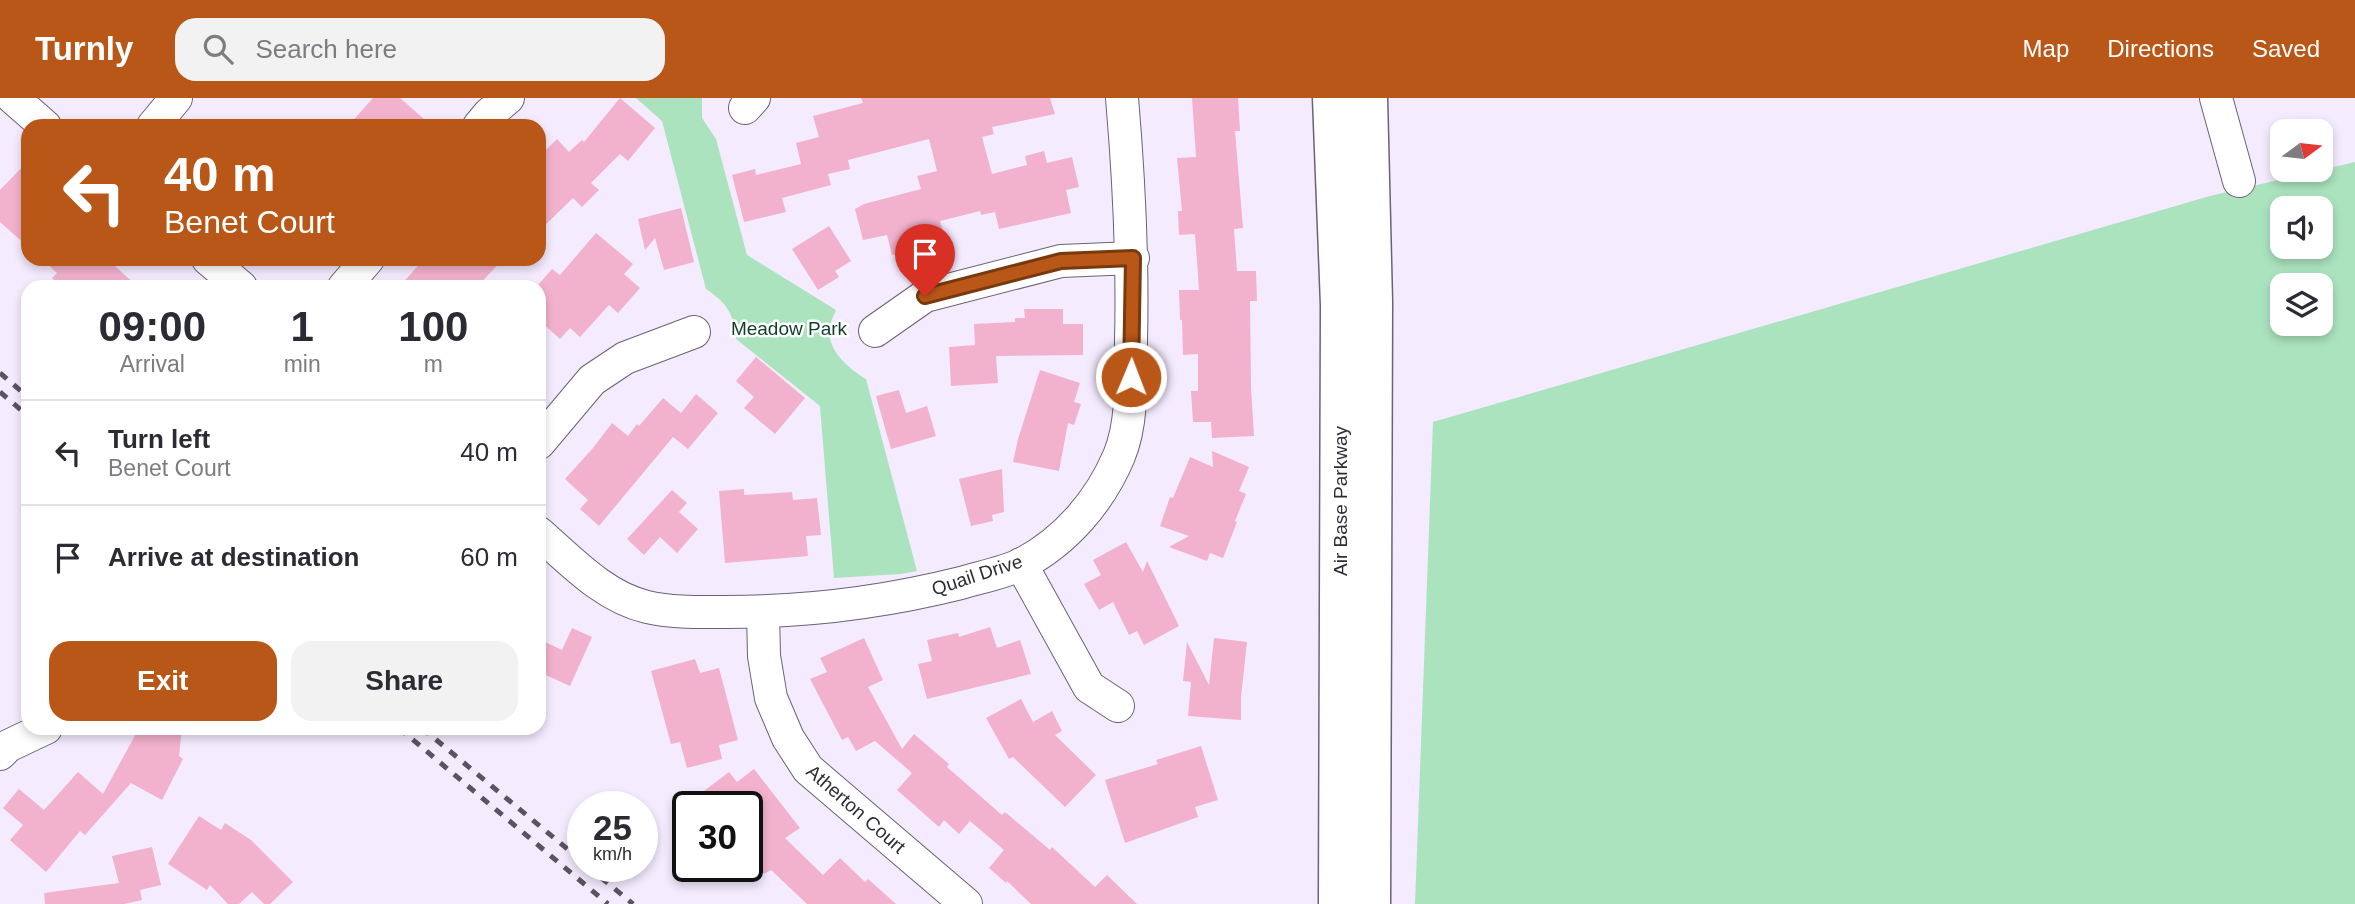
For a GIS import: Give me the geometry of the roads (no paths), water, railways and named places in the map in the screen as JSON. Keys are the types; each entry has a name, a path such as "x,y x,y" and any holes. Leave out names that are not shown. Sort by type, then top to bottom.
{"main road":[{"name":"Air Base Parkway","path":"1332,98 1340,305 1338,904"},
{"name":"Air Base Parkway","path":"1368,98 1373,302 1371,904"}],"street":[{"path":"13,98 37,119"},
{"path":"159,119 176,98"},
{"path":"485,119 508,98"},
{"name":"Quail Drive","path":"546,539 605,589 645,607 686,612 763,612 822,608 923,592 989,575 1021,564 1073,526 1101,492 1120,453 1131,400 1133,258 1122,98"},
{"path":"2225,100 2239,181"},
{"path":"875,331 925,296 1061,261 1133,258"},
{"path":"216,266 234,280"},
{"path":"350,280 362,266"},
{"path":"546,435 592,380 625,358 694,332"},
{"path":"1021,564 1089,687 1118,706"},
{"name":"Atherton Court","path":"763,612 764,656 771,698 788,738 808,769 966,904"},
{"path":"0,754 8,746 31,735"}],"railway":[{"path":"0,373 21,391"},
{"path":"0,392 21,410"},
{"path":"407,735 608,904"},
{"path":"430,735 567,849"},
{"path":"606,882 633,904"}],"park label":[{"name":"Meadow Park","path":"789,328"}]}
